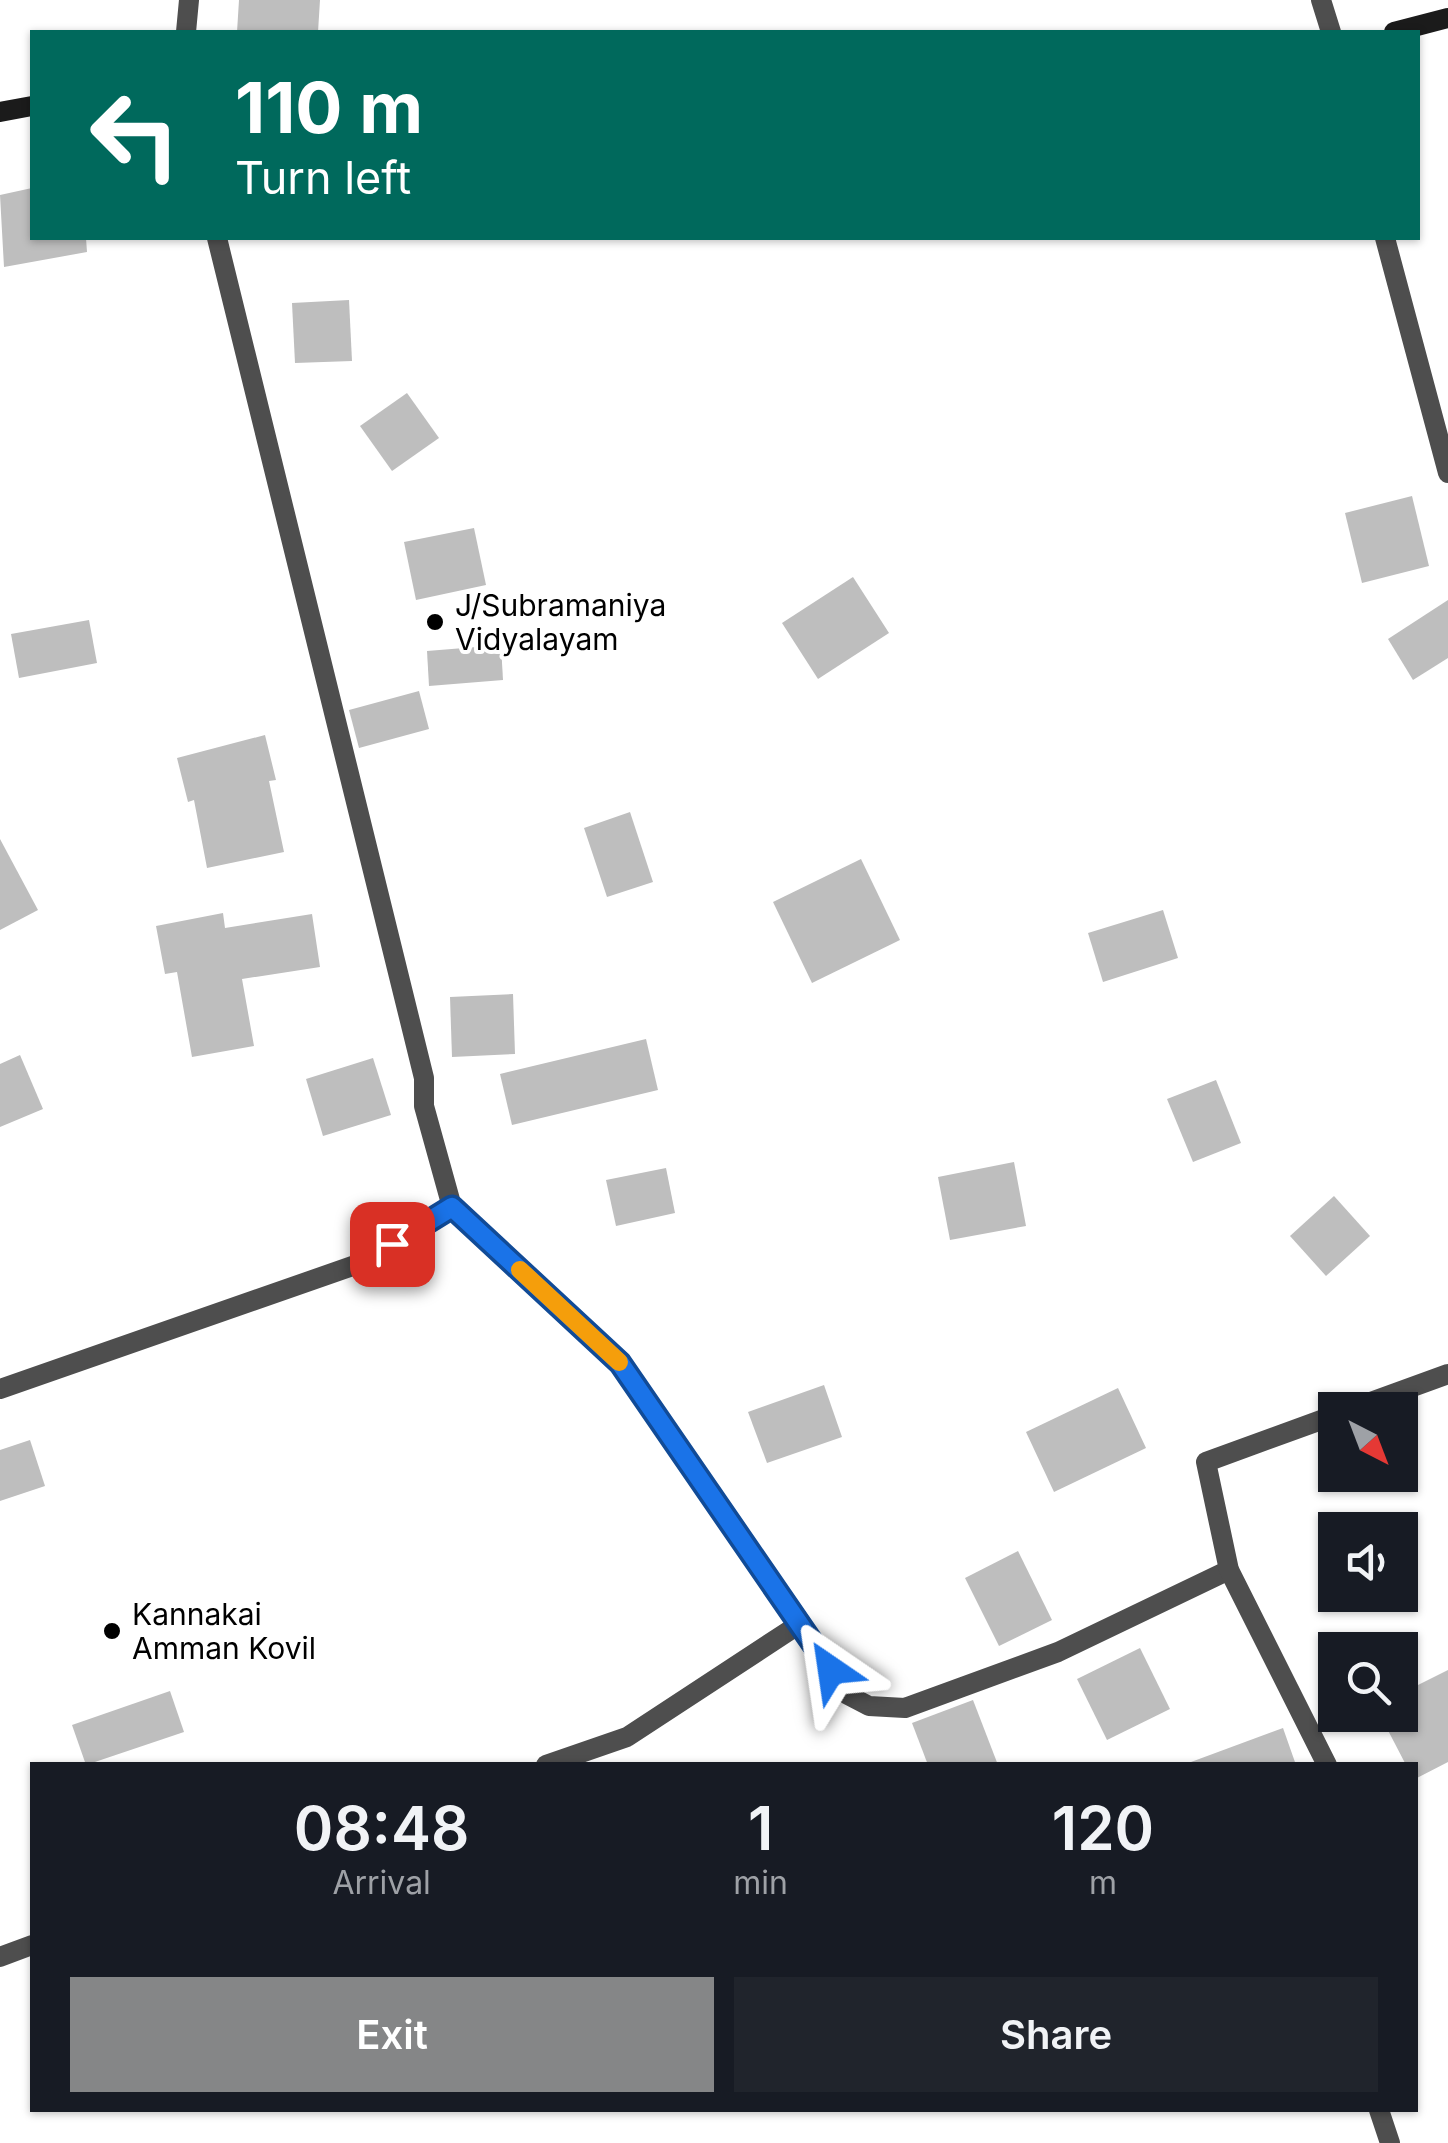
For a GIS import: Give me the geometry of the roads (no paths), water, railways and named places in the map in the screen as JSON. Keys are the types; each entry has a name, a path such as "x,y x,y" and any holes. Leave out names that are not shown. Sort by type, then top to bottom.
{"street":[{"path":"186,30 189,0"},
{"path":"1322,0 1330,30"},
{"path":"1402,30 1448,18"},
{"path":"0,112 30,106"},
{"path":"217,240 424,1078 424,1106 452,1207 620,1363 846,1694 869,1706 904,1708 1058,1652 1228,1570"},
{"path":"1386,240 1448,473"},
{"path":"0,1389 361,1264 452,1207"},
{"path":"1398,1392 1448,1374"},
{"path":"1318,1421 1206,1462 1228,1570 1325,1762"},
{"path":"555,1762 627,1737 801,1623"},
{"path":"0,1957 30,1946"},
{"path":"1380,2112 1390,2143"}],"place":[{"name":"J/Subramaniya Vidyalayam","path":"435,622"},
{"name":"Kannakai Amman Kovil","path":"112,1631"}]}
